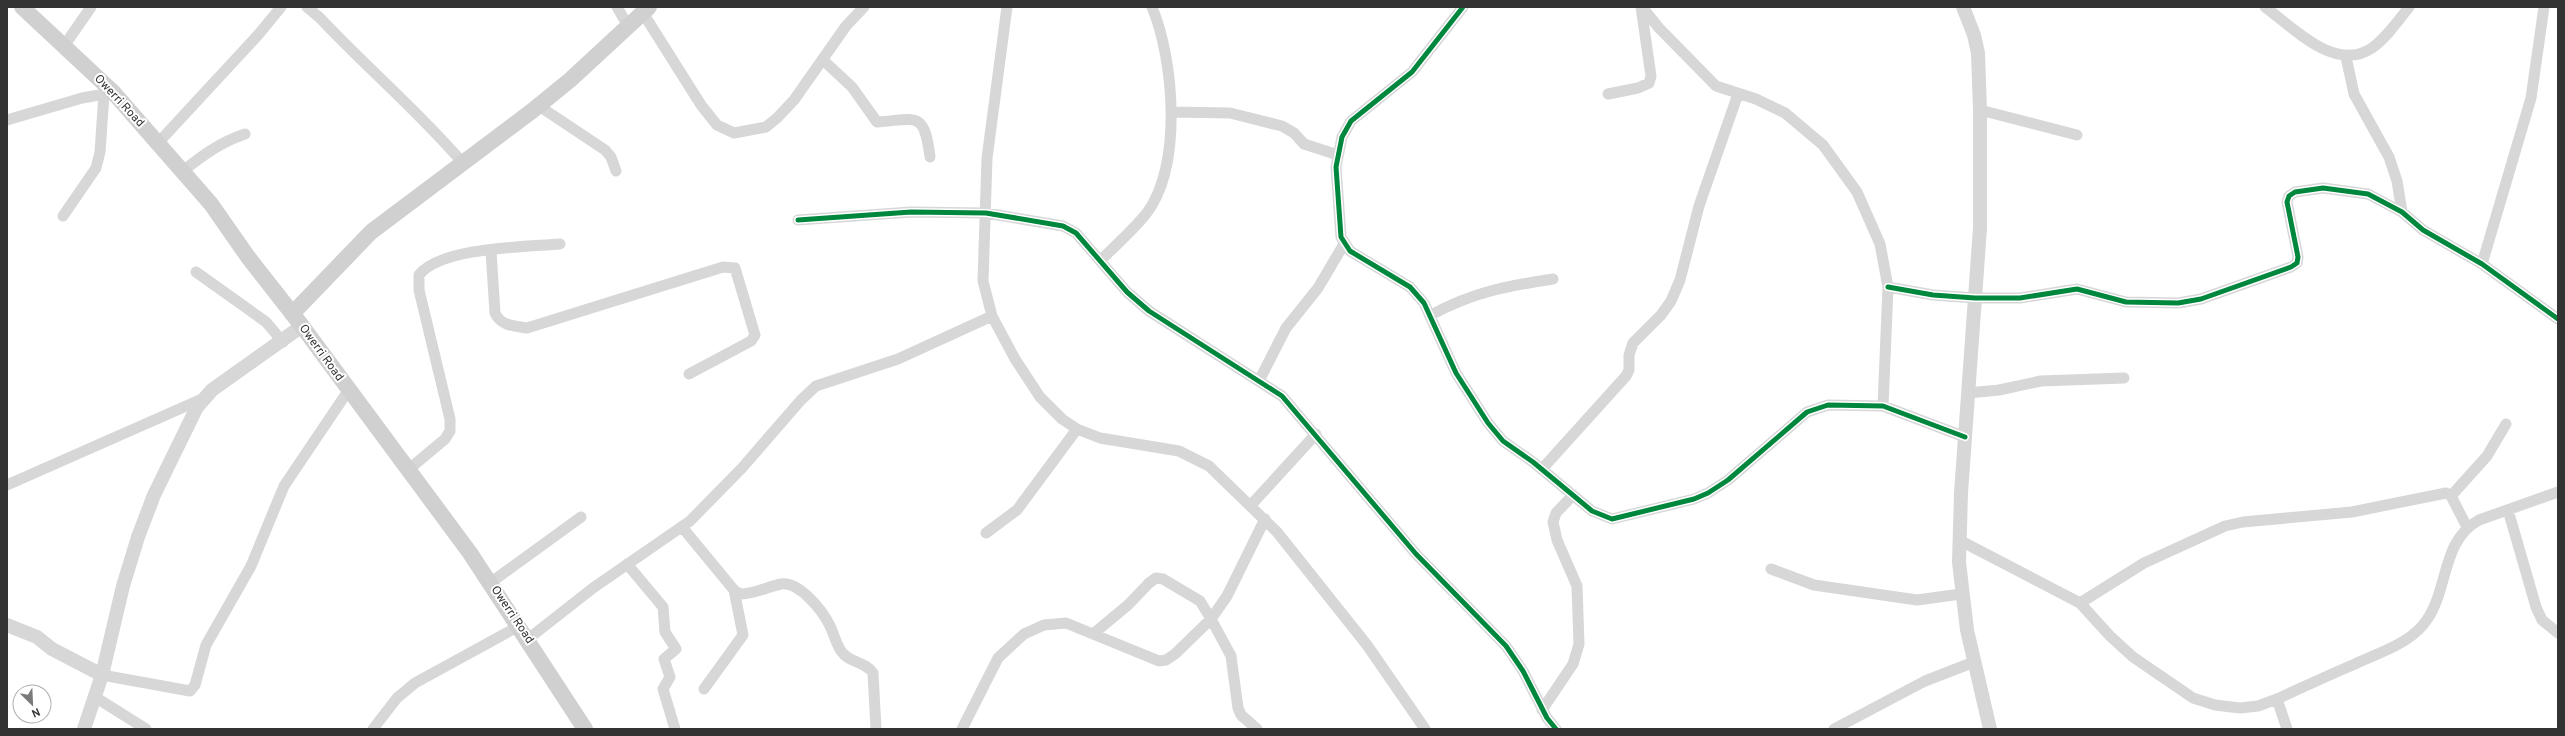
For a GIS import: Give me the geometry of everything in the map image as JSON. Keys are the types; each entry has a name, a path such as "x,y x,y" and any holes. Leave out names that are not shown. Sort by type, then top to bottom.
{"main road":[{"name":"Owerri Road","path":"22,7 64,46 158,143 212,204 248,257 302,326 348,391 408,470 490,583 528,639 585,729"},
{"path":"292,314 371,232 462,162 539,106 646,10"}],"street":[{"path":"64,46 91,7"},
{"path":"158,143 258,36 281,7"},
{"path":"307,7 320,18 401,100 430,125 462,162"},
{"path":"617,7 628,26"},
{"path":"646,10 705,110 716,125 734,133 766,127 794,100 846,26 864,7"},
{"path":"1007,7 987,158 983,281 992,316 1040,397 1062,419 1076,429 1100,438 1179,451 1209,466 1251,505 1265,519 1367,645 1424,729"},
{"path":"1101,260 1147,213 1160,187 1171,141 1172,112 1162,40 1152,7"},
{"path":"1463,7 1453,12 1412,72 1352,121 1342,137 1336,167 1344,244 1350,251 1410,287 1431,315 1448,358 1488,423 1503,441 1542,469 1592,511 1612,520 1708,494 1728,480 1807,412 1828,405 1883,406 1965,437"},
{"path":"1641,7 1716,86 1785,113 1823,145 1857,192 1880,244 1888,287 1883,406"},
{"path":"1608,94 1638,88 1649,83 1651,76 1641,7"},
{"path":"1963,7 1974,35 1978,53 1980,110 1980,228 1959,540 1961,594 1974,662 1990,729"},
{"path":"2265,7 2325,51 2346,57 2363,53 2373,48 2409,7"},
{"path":"2482,264 2531,98 2544,7"},
{"path":"2346,57 2354,94 2389,157 2397,181 2402,212"},
{"path":"823,60 852,87 877,122 916,120 922,123 927,131 930,157"},
{"path":"7,120 82,98 109,93 100,152 96,168 63,216"},
{"path":"1542,469 1626,376 1629,370 1629,355 1633,343 1672,301 1680,280 1699,206 1738,94"},
{"path":"539,106 605,150 611,157 616,171"},
{"path":"1980,110 2077,135"},
{"path":"1172,112 1230,113 1282,126 1294,133 1304,144 1338,155"},
{"path":"183,171 210,150 229,139 245,134"},
{"path":"1888,287 1933,295 1975,298 2020,298 2068,289 2141,303 2178,303 2200,299 2291,267 2297,263 2298,257 2287,202 2288,196 2295,192 2323,188 2368,194 2402,212 2423,230 2482,264 2558,319"},
{"path":"798,220 911,212 986,213 1063,226 1076,233 1101,260 1127,292 1149,311 1282,396 1316,434 1416,554 1506,646 1523,671 1542,710 1556,729"},
{"path":"408,470 445,439 450,431 450,419 419,290 419,275 424,268 458,254 560,244"},
{"path":"1258,381 1286,328 1318,288 1344,244"},
{"path":"491,250 495,313 498,320 508,326 527,328 723,267 735,268 755,335 751,341 689,374"},
{"path":"196,272 261,318 283,342"},
{"path":"1431,315 1458,300 1498,287 1553,279"},
{"path":"528,639 593,588 682,527 742,468 801,400 816,386 898,359 992,316"},
{"path":"7,485 202,399 212,390 283,342 302,326"},
{"path":"1968,393 1999,390 2041,380 2124,378"},
{"path":"7,625 36,637 52,649 102,675 190,691 195,685 206,645 251,566 284,486 348,391"},
{"path":"84,729 96,697 123,586 138,537 154,495 176,446 202,399"},
{"path":"2451,496 2487,456 2506,424"},
{"path":"986,532 1017,510 1076,429"},
{"path":"1251,505 1316,434"},
{"path":"1959,540 2080,603 2110,636 2133,657 2193,698 2215,705 2240,708 2258,706 2277,699 2405,641 2424,625 2434,607 2453,548 2459,535 2467,527 2558,492"},
{"path":"2080,603 2144,563 2226,526 2243,522 2352,512 2446,493 2451,496 2467,527"},
{"path":"1542,710 1573,664 1579,644 1577,586 1557,540 1553,522 1556,513 1573,495"},
{"path":"2508,510 2536,607 2542,620 2558,633"},
{"path":"490,583 581,517"},
{"path":"962,729 998,658 1024,634 1055,622 1066,622 1159,661 1175,654 1211,619 1227,596 1265,519"},
{"path":"682,527 734,590 740,594 746,594 782,584 792,584 799,588 829,624 841,652 850,659 869,666 873,673 876,729"},
{"path":"627,564 663,607 665,632 676,649 664,659 670,677 664,689 675,729"},
{"path":"1771,569 1814,585 1917,600 1961,594"},
{"path":"1093,634 1156,578 1162,579 1200,601 1231,656 1238,708 1241,715 1256,729"},
{"path":"704,689 743,635 734,590"},
{"path":"373,729 397,698 415,683 519,626"},
{"path":"1834,729 1925,681 1974,662"},
{"path":"96,697 146,729"},
{"path":"2277,699 2287,729"}],"cycle path":[{"path":"1463,7 1412,72 1351,121 1342,137 1336,167 1341,237 1350,251 1410,287 1424,303 1456,373 1488,423 1503,441 1533,462 1592,511 1612,519 1694,499 1708,493 1728,480 1807,412 1828,405 1883,406 1965,437"},
{"path":"1888,287 1933,295 1975,298 2020,298 2077,289 2126,302 2178,303 2201,299 2291,267 2297,263 2298,257 2287,202 2289,196 2295,192 2323,188 2368,194 2402,212 2423,230 2482,264 2558,319"},
{"path":"798,220 911,212 986,213 1063,226 1076,233 1127,292 1149,311 1282,396 1416,554 1506,646 1523,671 1547,718 1556,729"}]}
